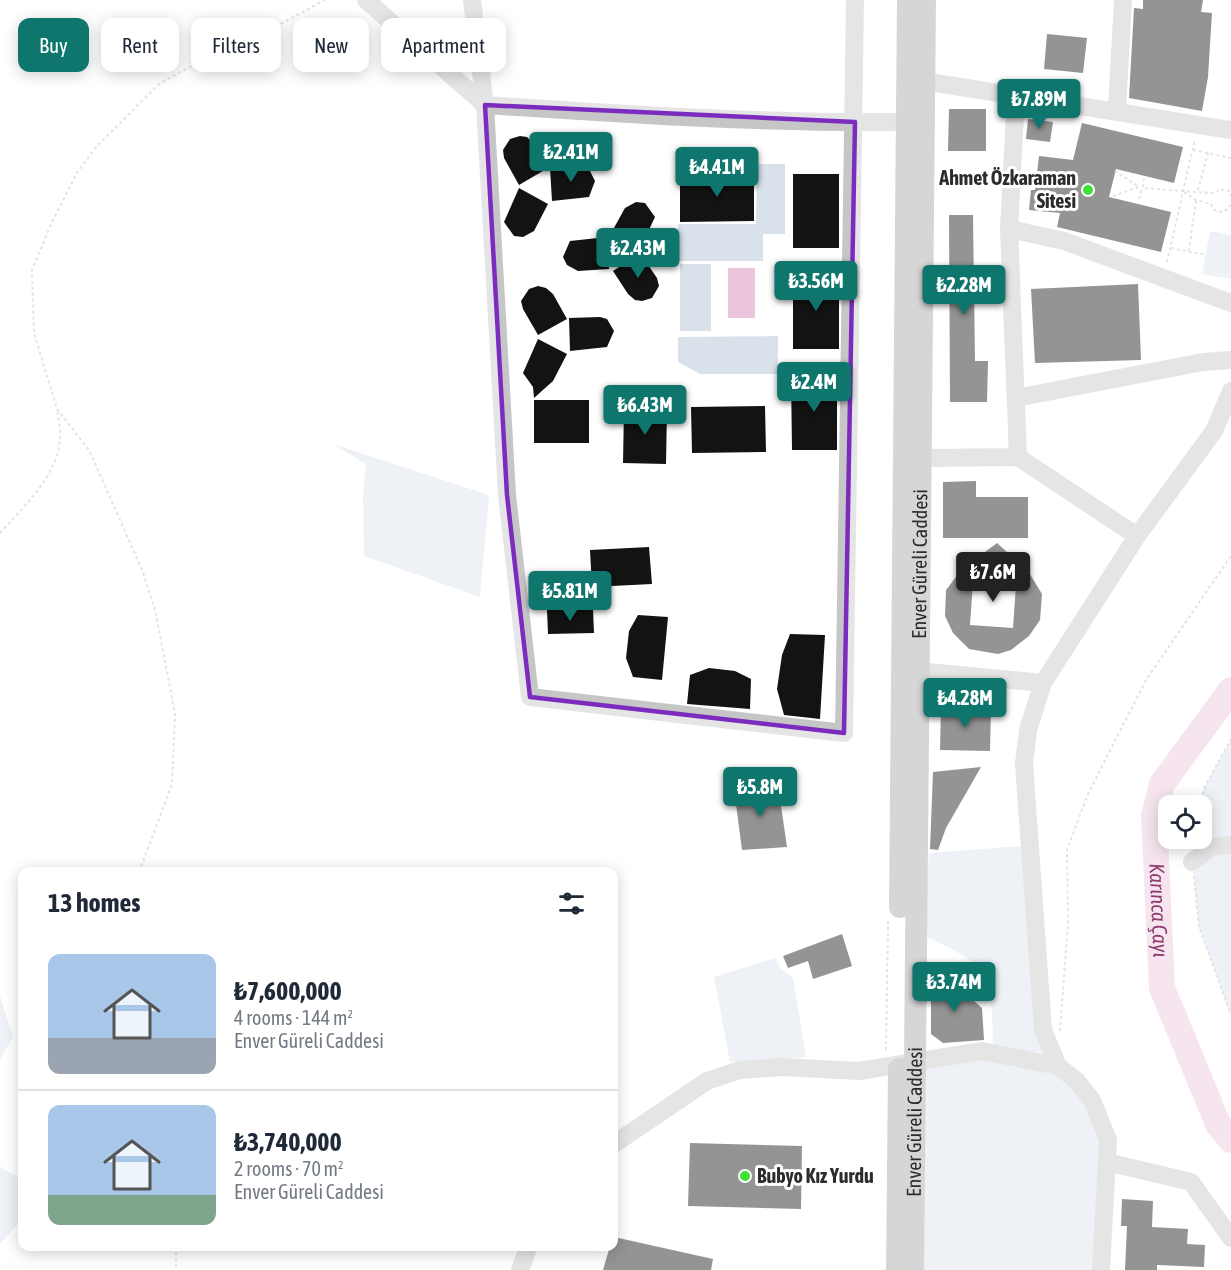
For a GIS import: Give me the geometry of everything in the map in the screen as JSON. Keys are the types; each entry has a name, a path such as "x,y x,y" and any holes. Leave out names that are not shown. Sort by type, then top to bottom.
{"main road":[{"name":"Enver Güreli Caddesi","path":"897,1270 908,0"},
{"name":"Enver Güreli Caddesi","path":"913,1270 900,1064 918,671 925,0"}],"street":[{"path":"366,0 485,105 624,114 893,122"},
{"path":"472,0 485,105 507,495 530,697 844,733 855,122 855,0"},
{"path":"1117,110 1123,0"},
{"path":"923,81 1117,110 1231,130"},
{"path":"1016,95 1009,229 1018,457"},
{"path":"1009,229 1065,240 1231,303"},
{"path":"1016,398 1203,362 1231,360"},
{"path":"1058,1066 1042,1030 1024,764 1028,730 1043,683 1137,536 1214,430 1231,391"},
{"path":"928,458 1018,457 1137,536"},
{"path":"918,671 1043,683"},
{"path":"1192,862 1211,847 1231,845"},
{"path":"618,1141 706,1081 740,1070 782,1067 859,1071 982,1051 1058,1066 1077,1081 1092,1100 1108,1140 1101,1270"},
{"path":"835,1057 835,1066 900,1064"},
{"path":"1107,1162 1191,1182 1231,1238"},
{"path":"520,1270 528,1251"}],"path":[{"path":"0,533 28,502 54,463 60,439 57,409 34,333 32,270 52,222 77,173 96,147 160,83 206,58 247,42 325,0"},
{"path":"1164,277 1199,124"},
{"path":"1193,150 1231,158"},
{"path":"1198,190 1208,153"},
{"path":"1115,171 1141,188"},
{"path":"1139,199 1144,178"},
{"path":"1113,196 1141,188 1184,192 1198,190 1210,193 1217,192 1219,189 1230,191 1231,196"},
{"path":"1184,192 1196,200 1211,204 1217,212 1224,212 1231,205"},
{"path":"1189,251 1196,200"},
{"path":"1171,248 1206,255"},
{"path":"57,409 89,450 143,572 156,614 175,714 172,784 141,867"},
{"path":"1060,1032 1068,923 1067,850 1088,794 1146,680 1231,555"},
{"path":"1202,795 1231,739"},
{"path":"1192,862 1199,927 1231,1015"},
{"path":"176,1251 176,1270"}],"highlighted area":[{"path":"485,105 855,122 844,733 530,697 507,495"}],"shaded area":[{"path":"757,164 785,164 785,234 763,234 763,261 677,261 678,224 756,224"},
{"path":"1210,231 1231,235 1231,279 1202,274"},
{"path":"680,264 711,264 711,331 680,331"},
{"path":"728,268 755,268 755,318 728,318"},
{"path":"778,336 778,374 700,374 678,362 678,337"},
{"path":"333,444 489,495 480,597 364,556 363,497 366,464"},
{"path":"1231,739 1231,1015 1199,927 1192,862 1193,849 1212,849 1212,795 1202,795"},
{"path":"1021,846 1052,1054 993,1047 990,997 983,972 963,956 923,935 929,853"},
{"path":"775,958 780,968 793,978 806,1057 730,1062 714,977"},
{"path":"0,996 13,1037 0,1060"},
{"path":"982,1051 1058,1066 1108,1140 1101,1270 922,1270 923,1062"},
{"path":"0,1167 18,1177 18,1224 0,1244"}],"building":[{"path":"1143,0 1203,0 1201,12 1212,13 1208,77 1202,111 1129,98 1134,8 1143,9"},
{"path":"1047,34 1087,38 1083,73 1044,69"},
{"path":"949,109 986,109 986,151 948,151"},
{"path":"1028,119 1053,122 1050,142 1026,139"},
{"name":"Ahmet Özkaraman Sitesi","path":"1082,123 1183,147 1174,183 1116,169 1109,197 1171,212 1161,252 1057,227 1060,213 1029,210 1031,190 1035,190 1039,156 1073,160"},
{"path":"520,136 527,137 534,144 548,168 519,185 504,158 503,150 510,139"},
{"path":"581,166 589,169 595,181 589,197 552,201 550,168"},
{"path":"793,174 839,174 839,248 793,248"},
{"path":"754,175 754,221 680,222 680,176"},
{"path":"519,188 548,204 534,231 523,237 514,236 504,222"},
{"path":"636,202 645,203 655,217 639,251 610,235 625,208"},
{"path":"949,215 973,215 975,361 988,361 987,402 950,402"},
{"path":"607,237 609,269 578,271 567,265 563,257 570,241"},
{"path":"640,253 657,278 659,286 652,298 642,301 635,300 628,294 613,271"},
{"path":"839,274 839,349 793,349 793,275"},
{"path":"1138,284 1141,360 1035,363 1031,289"},
{"path":"538,286 546,288 553,294 567,319 538,335 521,301 529,289"},
{"path":"600,317 607,319 614,331 607,347 570,351 569,318"},
{"path":"538,339 567,354 553,381 534,398 533,387 523,373"},
{"path":"791,376 837,376 837,450 792,450"},
{"path":"534,400 589,400 589,443 534,443"},
{"path":"765,406 766,452 692,453 691,407"},
{"path":"624,408 667,409 666,464 623,463"},
{"path":"976,481 976,497 1028,497 1028,538 943,538 943,482"},
{"path":"997,543 1028,571 1042,594 1040,620 1029,636 1011,650 998,654 969,649 953,633 945,616 946,590 962,569","holes":["973,582 1016,585 1013,628 970,625"]},
{"path":"649,547 652,584 592,587 590,550"},
{"path":"593,609 594,633 548,634 547,610"},
{"path":"638,615 668,617 662,680 633,677 626,658 629,631"},
{"path":"790,634 825,635 820,719 784,715 777,689 782,655"},
{"path":"709,668 735,671 751,679 750,709 687,704 690,675"},
{"path":"941,706 991,708 990,751 940,750"},
{"path":"981,767 946,828 938,850 930,849 933,772"},
{"path":"778,785 787,847 742,850 734,789"},
{"path":"842,934 852,966 813,979 808,961 788,968 783,956"},
{"path":"931,977 947,977 982,1008 984,1040 943,1043 931,1034"},
{"name":"Bubyo Kız Yurdu","path":"690,1143 802,1146 801,1209 688,1206"},
{"path":"1122,1199 1153,1201 1152,1227 1188,1229 1187,1244 1205,1245 1204,1267 1157,1265 1157,1270 1125,1270 1127,1226 1121,1226"},
{"path":"618,1238 713,1259 711,1270 603,1270 609,1251 618,1251"}],"waterway":[{"name":"Karınca Çayı","path":"1231,690 1162,784 1154,815 1162,988 1218,1124 1231,1140"}],"place":[{"name":"Ahmet Özkaraman Sitesi","path":"1088,190"},
{"name":"Bubyo Kız Yurdu","path":"745,1176"}]}
